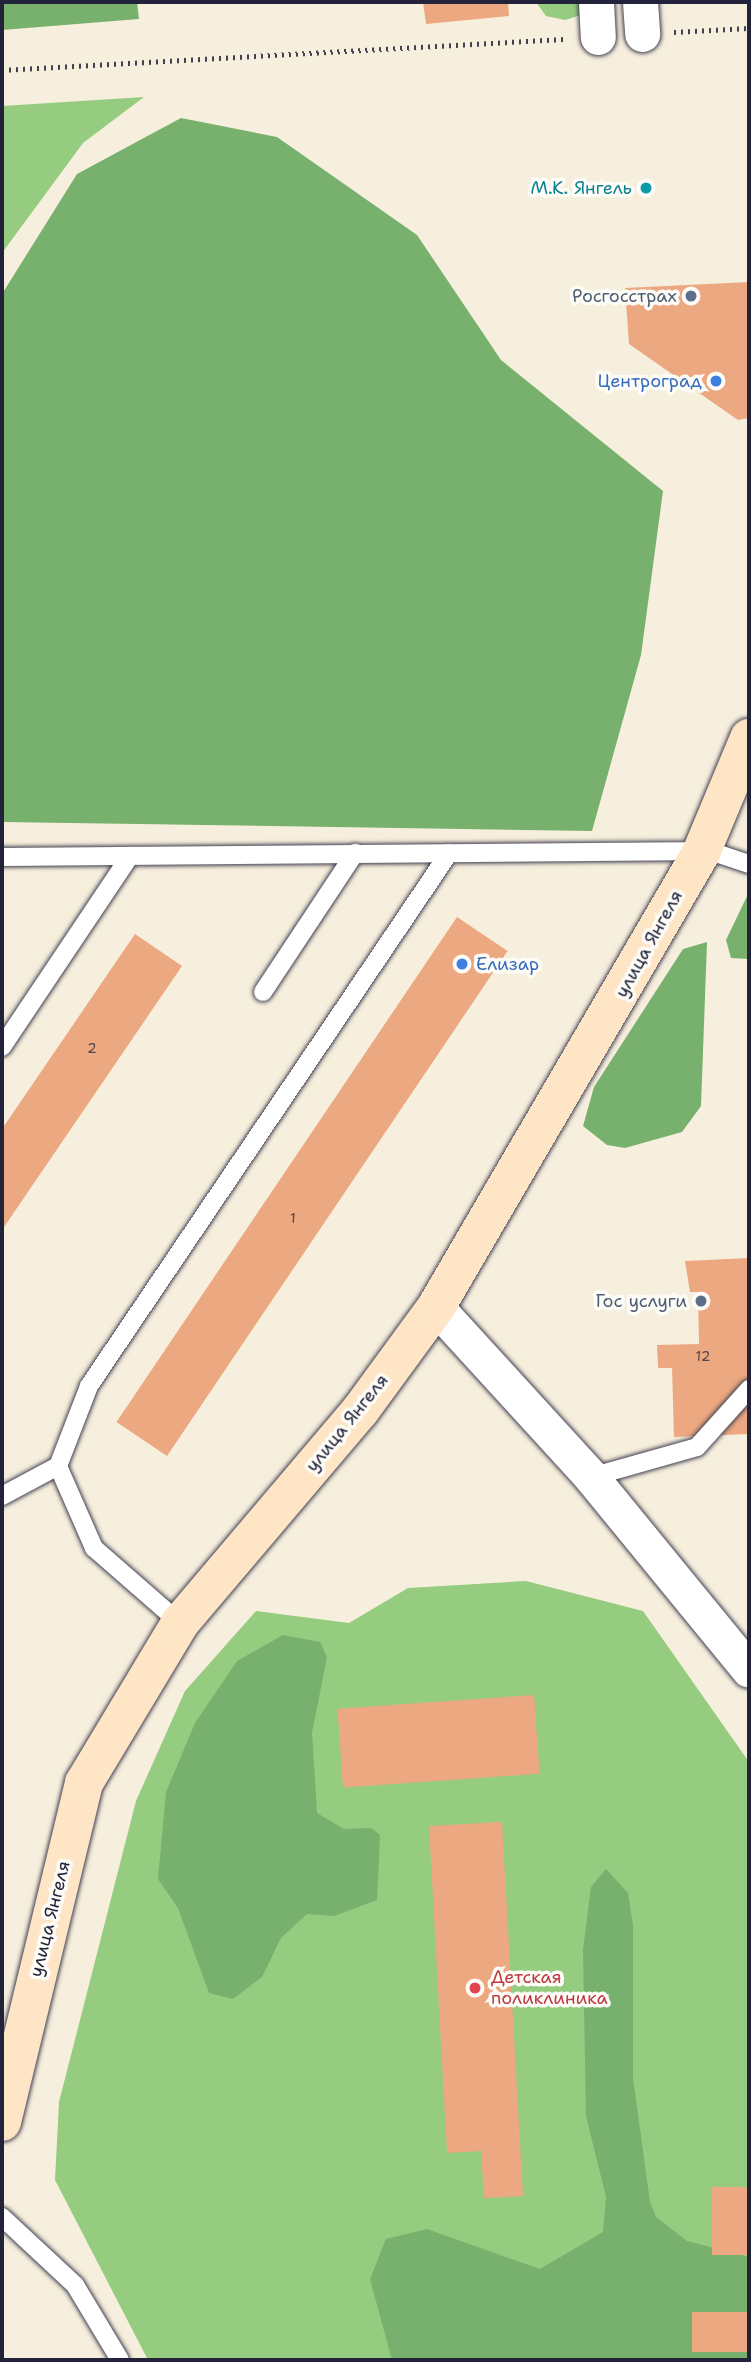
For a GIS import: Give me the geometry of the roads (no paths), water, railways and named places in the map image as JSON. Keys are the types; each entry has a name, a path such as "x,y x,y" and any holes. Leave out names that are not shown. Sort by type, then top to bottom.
{"street":[{"path":"596,2 598,37"},
{"name":"улица Янгеля","path":"2,2122 84,1783 180,1623 360,1410 436,1307 701,853 749,738"},
{"path":"436,1307 591,1477 749,1670"}],"lane":[{"path":"263,992 355,853"},
{"path":"2,1496 58,1466 89,1386 449,853"},
{"path":"2,857 701,853 749,864"},
{"path":"2,1047 130,856"},
{"path":"591,1477 697,1447 749,1389"},
{"path":"58,1466 94,1548 180,1623"},
{"path":"2,2217 75,2285 120,2360"}],"place":[{"name":"М.К. Янгель","path":"646,188"},
{"name":"Росгосстрах","path":"691,296"},
{"name":"Центроград","path":"716,381"},
{"name":"Елизар","path":"462,964"},
{"name":"Гос услуги","path":"701,1301"},
{"name":"Детская поликлиника","path":"475,1988"}]}
